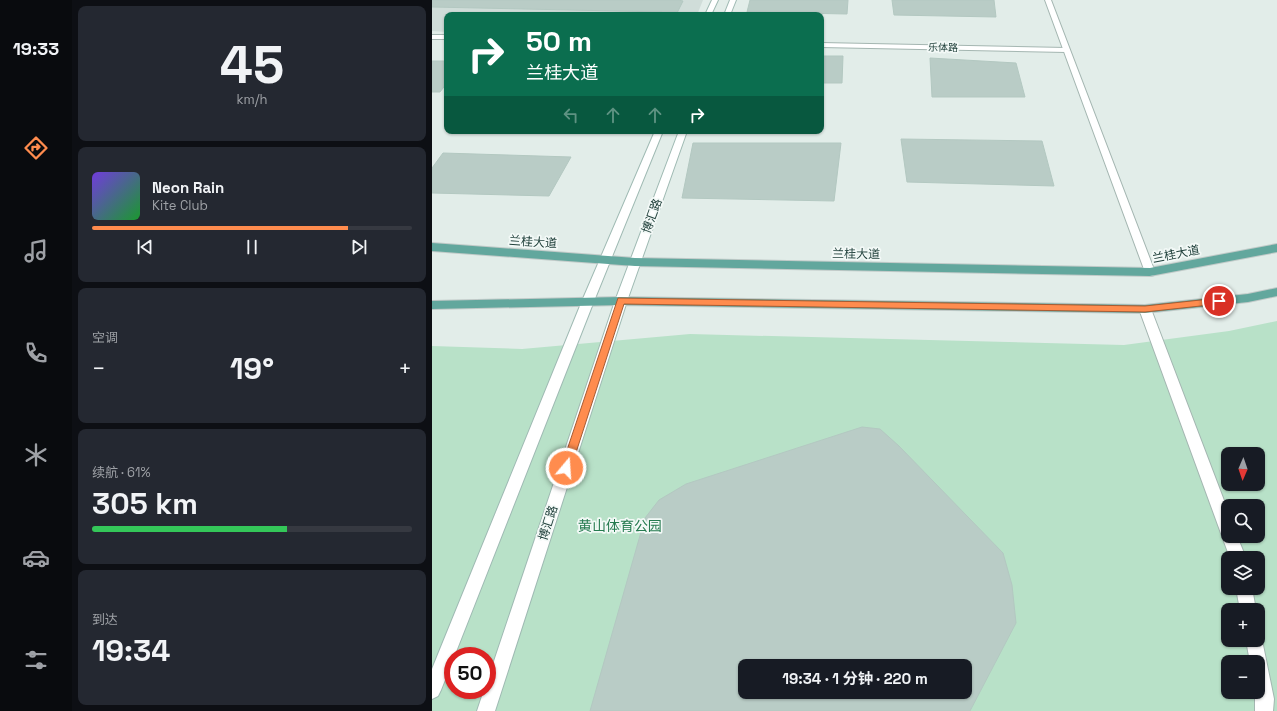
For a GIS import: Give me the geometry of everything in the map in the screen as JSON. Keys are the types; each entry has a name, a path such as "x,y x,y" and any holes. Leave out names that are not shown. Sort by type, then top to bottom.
{"main road":[{"path":"709,12 715,0"},
{"path":"728,12 733,0"},
{"path":"1048,0 1150,272"},
{"path":"432,37 444,37"},
{"name":"乐体路","path":"824,45 1066,50"},
{"path":"432,690 588,301 658,134"},
{"name":"博汇路","path":"486,711 621,301 683,134"},
{"name":"兰桂大道","path":"432,247 635,262 1150,272 1277,248"},
{"path":"432,304 621,301 1145,309 1248,298 1277,292"},
{"path":"1145,309 1221,511"},
{"path":"1264,711 1265,699"}],"shaded area":[{"path":"432,0 703,0 698,12 444,12 444,32 432,31"}],"green space":[{"name":"黄山体育公园","path":"1277,321 1277,711 432,711 432,346 522,349 690,334 1124,345 1229,331"}],"building":[{"path":"432,0 683,1 678,12 432,7"},
{"path":"750,0 848,0 847,14 824,14 824,12 747,12"},
{"path":"892,0 994,0 996,17 894,15"},
{"path":"824,56 843,56 842,83 824,83"},
{"path":"930,58 1016,63 1025,97 932,97"},
{"path":"432,61 444,61 444,87 440,92 432,92"},
{"path":"901,139 1042,141 1054,186 907,182"},
{"path":"693,143 841,143 834,201 682,198"},
{"path":"443,153 571,157 549,196 432,193 432,168"},
{"path":"862,427 880,429 899,446 1003,553 1012,585 1016,623 970,711 590,711 645,518 659,500 686,484"}],"route":[{"path":"566,468 621,301 1145,309 1219,301"}]}
